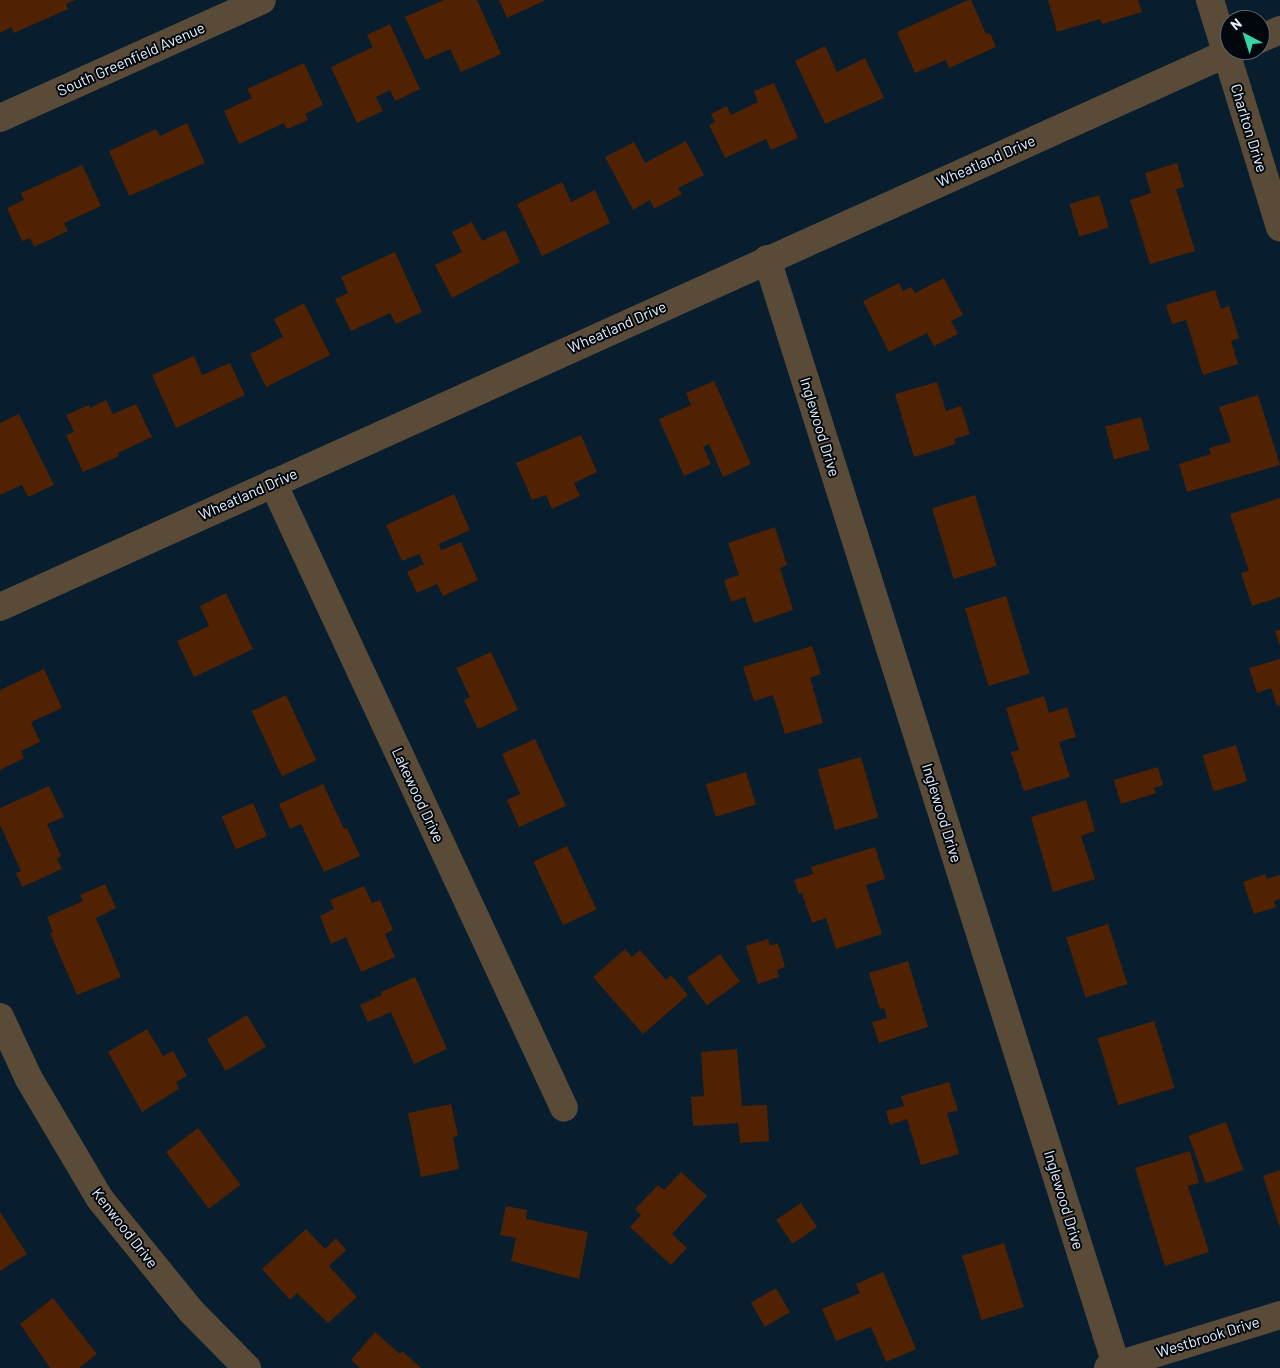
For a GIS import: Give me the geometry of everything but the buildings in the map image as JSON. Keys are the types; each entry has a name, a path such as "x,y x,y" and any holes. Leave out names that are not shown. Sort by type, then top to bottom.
{"street":[{"name":"South Greenfield Avenue","path":"0,118 262,0"},
{"name":"Charlton Drive","path":"1210,0 1220,26"},
{"name":"Wheatland Drive","path":"0,607 767,259 1220,56"},
{"name":"Charlton Drive","path":"1232,60 1280,227"},
{"name":"Inglewood Drive","path":"767,259 1113,1367"},
{"name":"Lakewood Drive","path":"273,483 564,1108"},
{"name":"Kenwood Drive","path":"0,1017 29,1079 100,1199 191,1311 247,1368"},
{"name":"Westbrook Drive","path":"1113,1367 1280,1315"}]}
